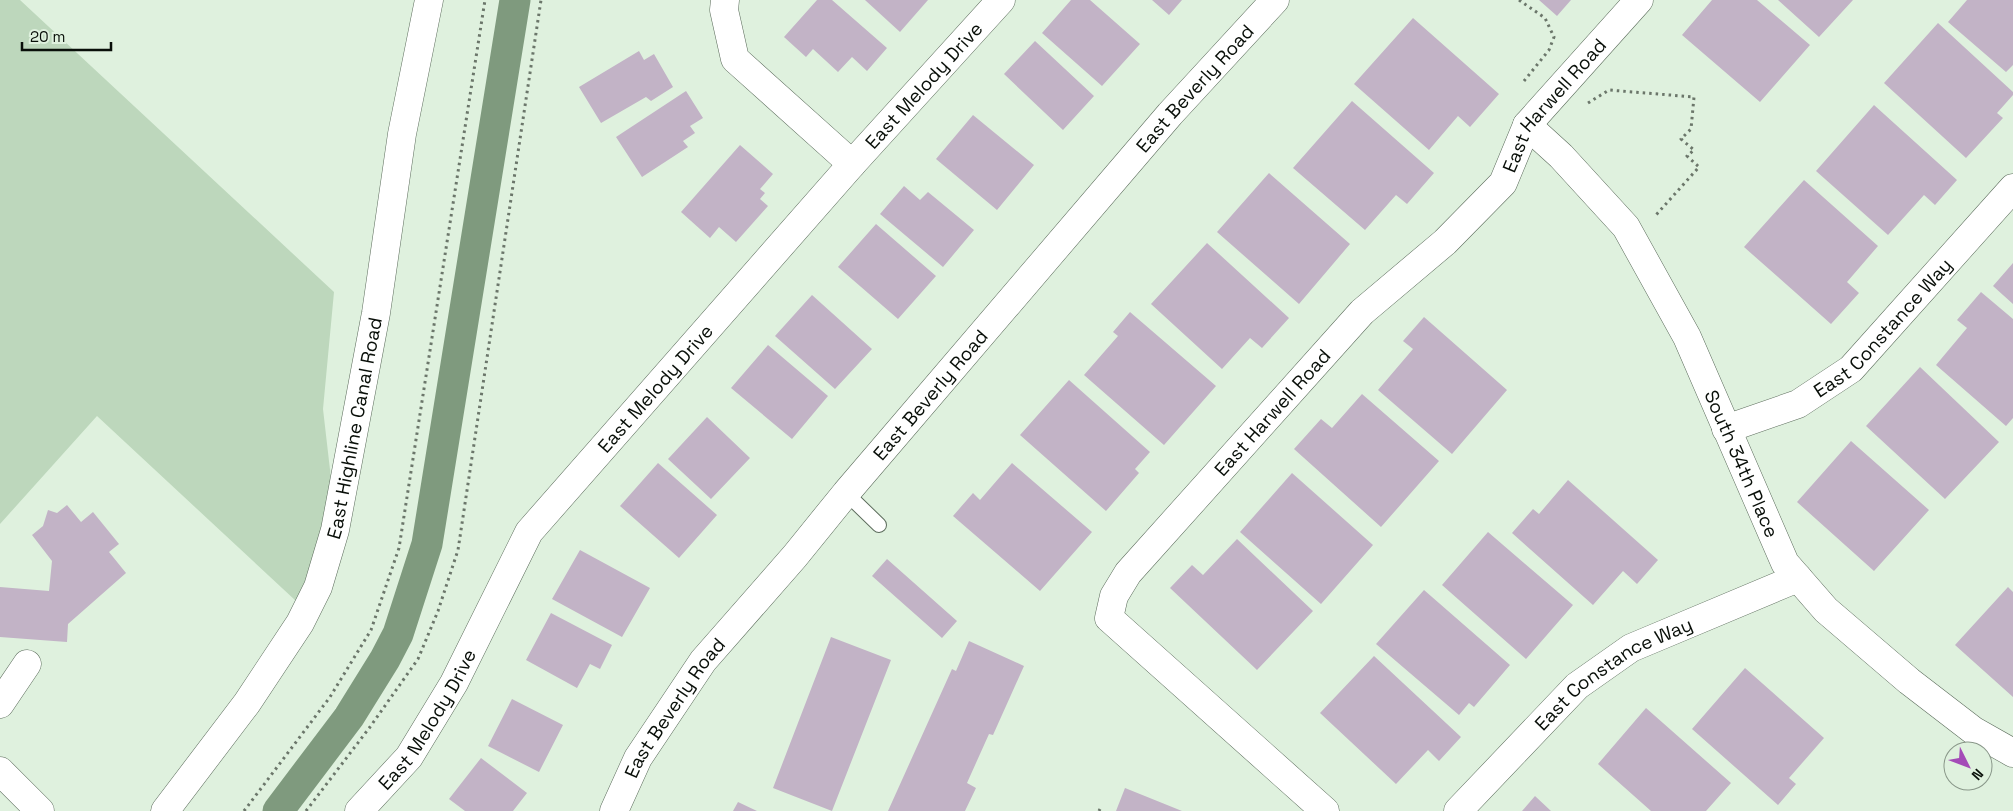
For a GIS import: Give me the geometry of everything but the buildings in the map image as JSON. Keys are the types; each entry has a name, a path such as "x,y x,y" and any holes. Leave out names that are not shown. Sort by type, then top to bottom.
{"street":[{"name":"East Highline Canal Road","path":"165,811 247,703 300,623 318,587 335,530 376,313 402,134 429,0"},
{"path":"725,0 724,10 735,59 852,164"},
{"name":"East Melody Drive","path":"360,811 409,758 454,683 529,532 852,164 1001,0"},
{"name":"East Beverly Road","path":"614,811 638,758 703,661 795,556 846,492 1170,114 1275,0"},
{"name":"East Harwell Road","path":"1325,811 1109,618 1114,596 1128,574 1362,312 1446,242 1502,183 1527,124 1639,0"},
{"name":"South 34th Place","path":"1527,124 1561,156 1626,227 1687,337 1785,563 1826,610 1909,681 1974,731 2013,753"},
{"name":"East Constance Way","path":"1726,429 1798,404 1852,369 2013,188"},
{"name":"East Constance Way","path":"1458,811 1577,686 1631,648 1798,578"},
{"path":"0,704 27,664"},
{"path":"0,771 40,811"}],"lane":[{"path":"846,492 880,525"}],"path":[{"path":"244,811 330,697 371,630 399,548 485,0"},
{"path":"306,811 370,727 418,659 438,611 458,550 541,0"},
{"path":"1519,0 1546,18 1554,37 1549,50 1524,81"},
{"path":"1584,105 1610,90 1694,97 1691,129 1681,139 1694,150 1687,156 1699,167 1656,215"}],"green space":[{"path":"0,0 20,0 334,292 323,409 332,487 318,552 296,601 97,416 0,524"}],"waterway":[{"path":"278,811 349,717 385,659 398,634 427,544 515,0"}]}
